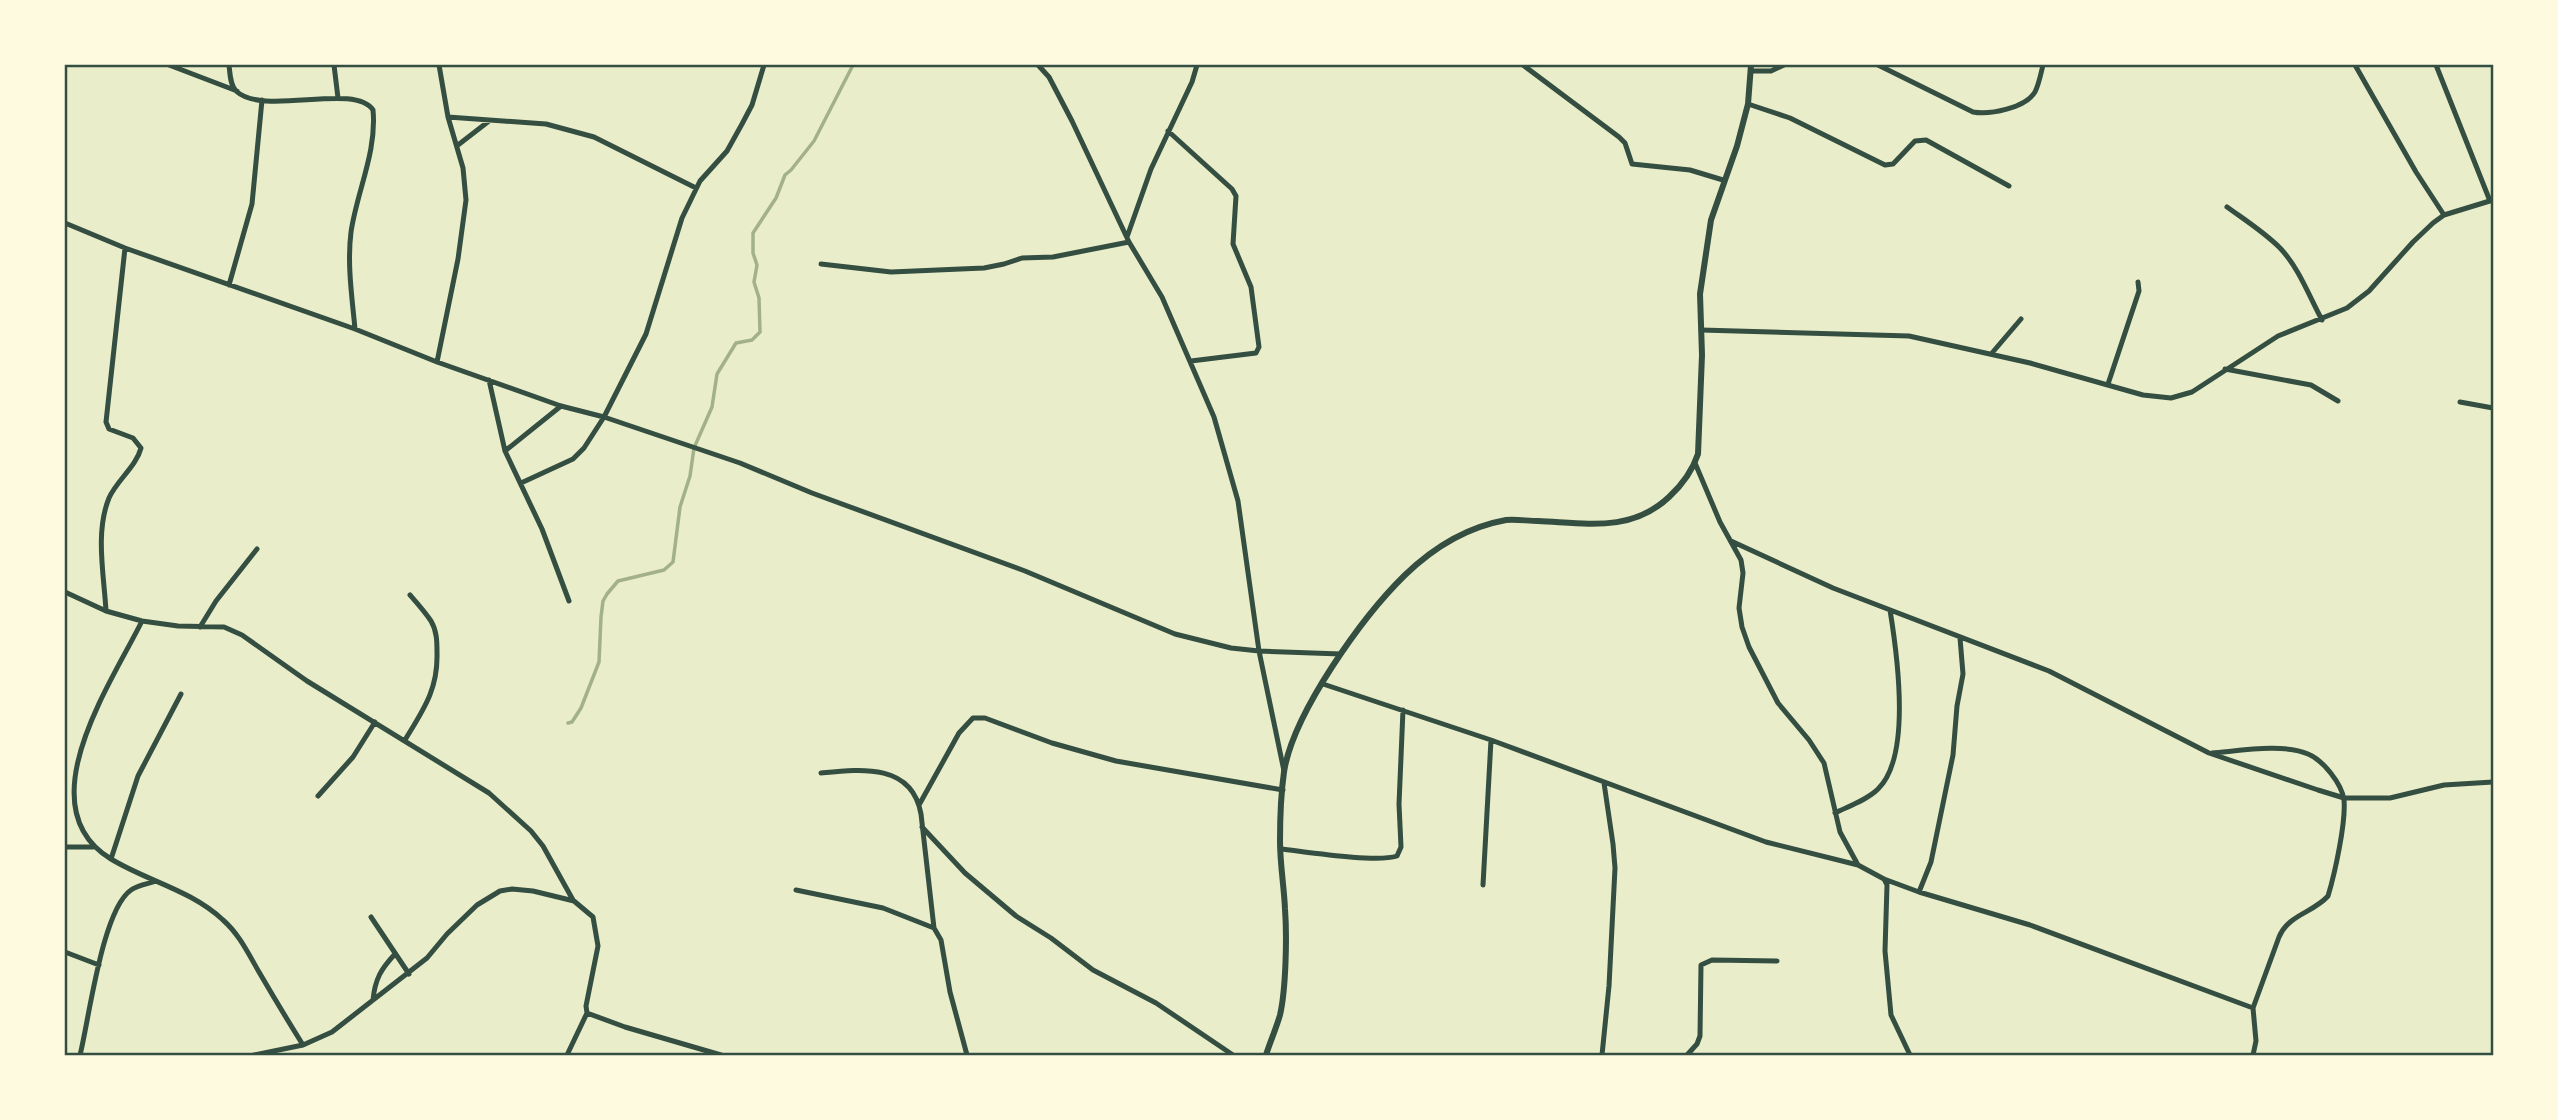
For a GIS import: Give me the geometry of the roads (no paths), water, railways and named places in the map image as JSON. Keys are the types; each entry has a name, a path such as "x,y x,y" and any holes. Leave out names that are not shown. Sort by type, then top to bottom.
{"street":[{"path":"169,65 262,100 338,98 369,104 373,110 374,122 371,147 351,233 350,265 355,329"},
{"path":"229,65 233,86 237,91"},
{"path":"334,65 338,98"},
{"path":"437,362 458,259 465,209 463,168 448,117 439,65"},
{"path":"521,483 573,459 584,448 604,417 646,334 682,218 696,188 727,151 742,124 752,105 764,65"},
{"path":"1038,65 1049,77 1128,239 1162,297 1214,417 1238,501 1259,651 1284,771 1280,849 1286,912 1283,994 1266,1055"},
{"path":"1128,239 1150,169 1192,82 1197,65"},
{"path":"1524,65 1619,137 1627,148 1632,164 1690,170 1723,180"},
{"path":"1284,771 1307,712 1341,654 1372,610 1406,574 1457,535 1509,520 1598,524 1627,522 1662,503 1682,484 1698,454 1701,396 1700,294 1711,220 1737,146 1748,104 1751,68 1771,71 1784,65"},
{"path":"1878,65 1947,100 1986,115 2000,112 2035,92 2043,65"},
{"path":"2355,65 2416,172 2444,215"},
{"path":"1701,330 1909,336 1992,354 2143,395 2171,398 2192,392 2278,335 2347,308 2369,292 2413,242 2444,215 2492,200 2436,65"},
{"path":"229,285 253,204 262,100"},
{"path":"1748,104 1790,118 1885,165 1894,164 1915,141 1926,140 2010,186"},
{"path":"448,117 546,124 594,137 696,188"},
{"path":"458,145 490,121"},
{"path":"1168,131 1236,195 1233,244 1251,287 1259,347 1256,353 1191,361"},
{"path":"2227,207 2281,250 2294,266 2322,320"},
{"path":"65,223 125,248 355,329 437,362 561,406 604,417 740,463 1013,566 1175,634 1231,648 1341,654"},
{"path":"821,264 891,272 984,268 1022,258 1053,257 1128,239"},
{"path":"106,611 102,531 105,509 110,496 141,448 134,438 109,429 106,422 125,248"},
{"path":"2108,384 2139,291 2138,282"},
{"path":"1992,354 2021,319"},
{"path":"2225,369 2311,385 2338,401"},
{"path":"489,380 505,452 557,566 569,601"},
{"path":"2460,402 2493,408"},
{"path":"505,452 561,406"},
{"path":"1695,463 1720,522 1741,561 1743,573 1739,608 1749,647 1778,703 1824,763 1840,832 1858,865"},
{"path":"1731,541 1833,588 2049,671 2209,753 2344,798 2389,797 2444,785 2493,782"},
{"path":"200,627 216,601 257,549"},
{"path":"65,592 106,611 142,621 233,630 307,681 489,793 513,812 543,846 574,901 593,917 596,927 598,946 586,1006 587,1013 567,1055"},
{"path":"405,740 430,699 436,681 438,661 437,639 432,622 410,595"},
{"path":"1835,813 1878,789 1887,775 1898,740 1900,695 1897,651 1890,610"},
{"path":"142,621 84,737 77,764 75,804 78,820 94,847 111,859 176,889 221,918 236,933 303,1045"},
{"path":"1920,892 1931,862 1953,755 1963,674 1960,638"},
{"path":"1323,684 1491,740 1766,842 1858,865 1884,879 1920,892 2031,925 2253,1008"},
{"path":"111,859 138,776 181,694"},
{"path":"1280,849 1381,859 1397,856 1401,847 1399,803 1403,710"},
{"path":"919,805 959,733 973,718 985,718 1052,743 1116,761 1283,790"},
{"path":"318,796 353,757 375,722"},
{"path":"1483,885 1491,740"},
{"path":"2209,753 2256,749 2290,750 2309,754 2335,780 2344,798 2328,895 2320,905 2295,917 2284,926 2253,1008 2255,1055"},
{"path":"821,773 885,773 897,777 912,790 919,805 934,929 941,940 950,992 967,1055"},
{"path":"1602,1055 1615,868 1604,783"},
{"path":"922,827 965,873 1016,916 1051,938 1093,971 1156,1003 1233,1055"},
{"path":"65,848 94,847"},
{"path":"1884,879 1885,951 1891,1015 1910,1055"},
{"path":"80,1055 99,965 121,901 130,891 156,881"},
{"path":"796,890 883,908 934,929"},
{"path":"254,1055 303,1045 332,1032 409,974 465,915 500,891 533,891 574,901"},
{"path":"371,917 409,974"},
{"path":"65,952 99,965"},
{"path":"373,1000 379,971 395,954"},
{"path":"1687,1055 1700,1036 1702,965 1712,960 1777,961"},
{"path":"587,1013 721,1055"}],"waterway":[{"path":"568,723 572,722 581,708 599,662 601,617 603,601 607,594 618,581 664,570 673,562 680,507 690,476 694,448 712,407 717,374 736,343 752,340 760,332 759,298 754,282 757,265 753,253 753,233 776,198 785,175 814,141 853,65"}]}
